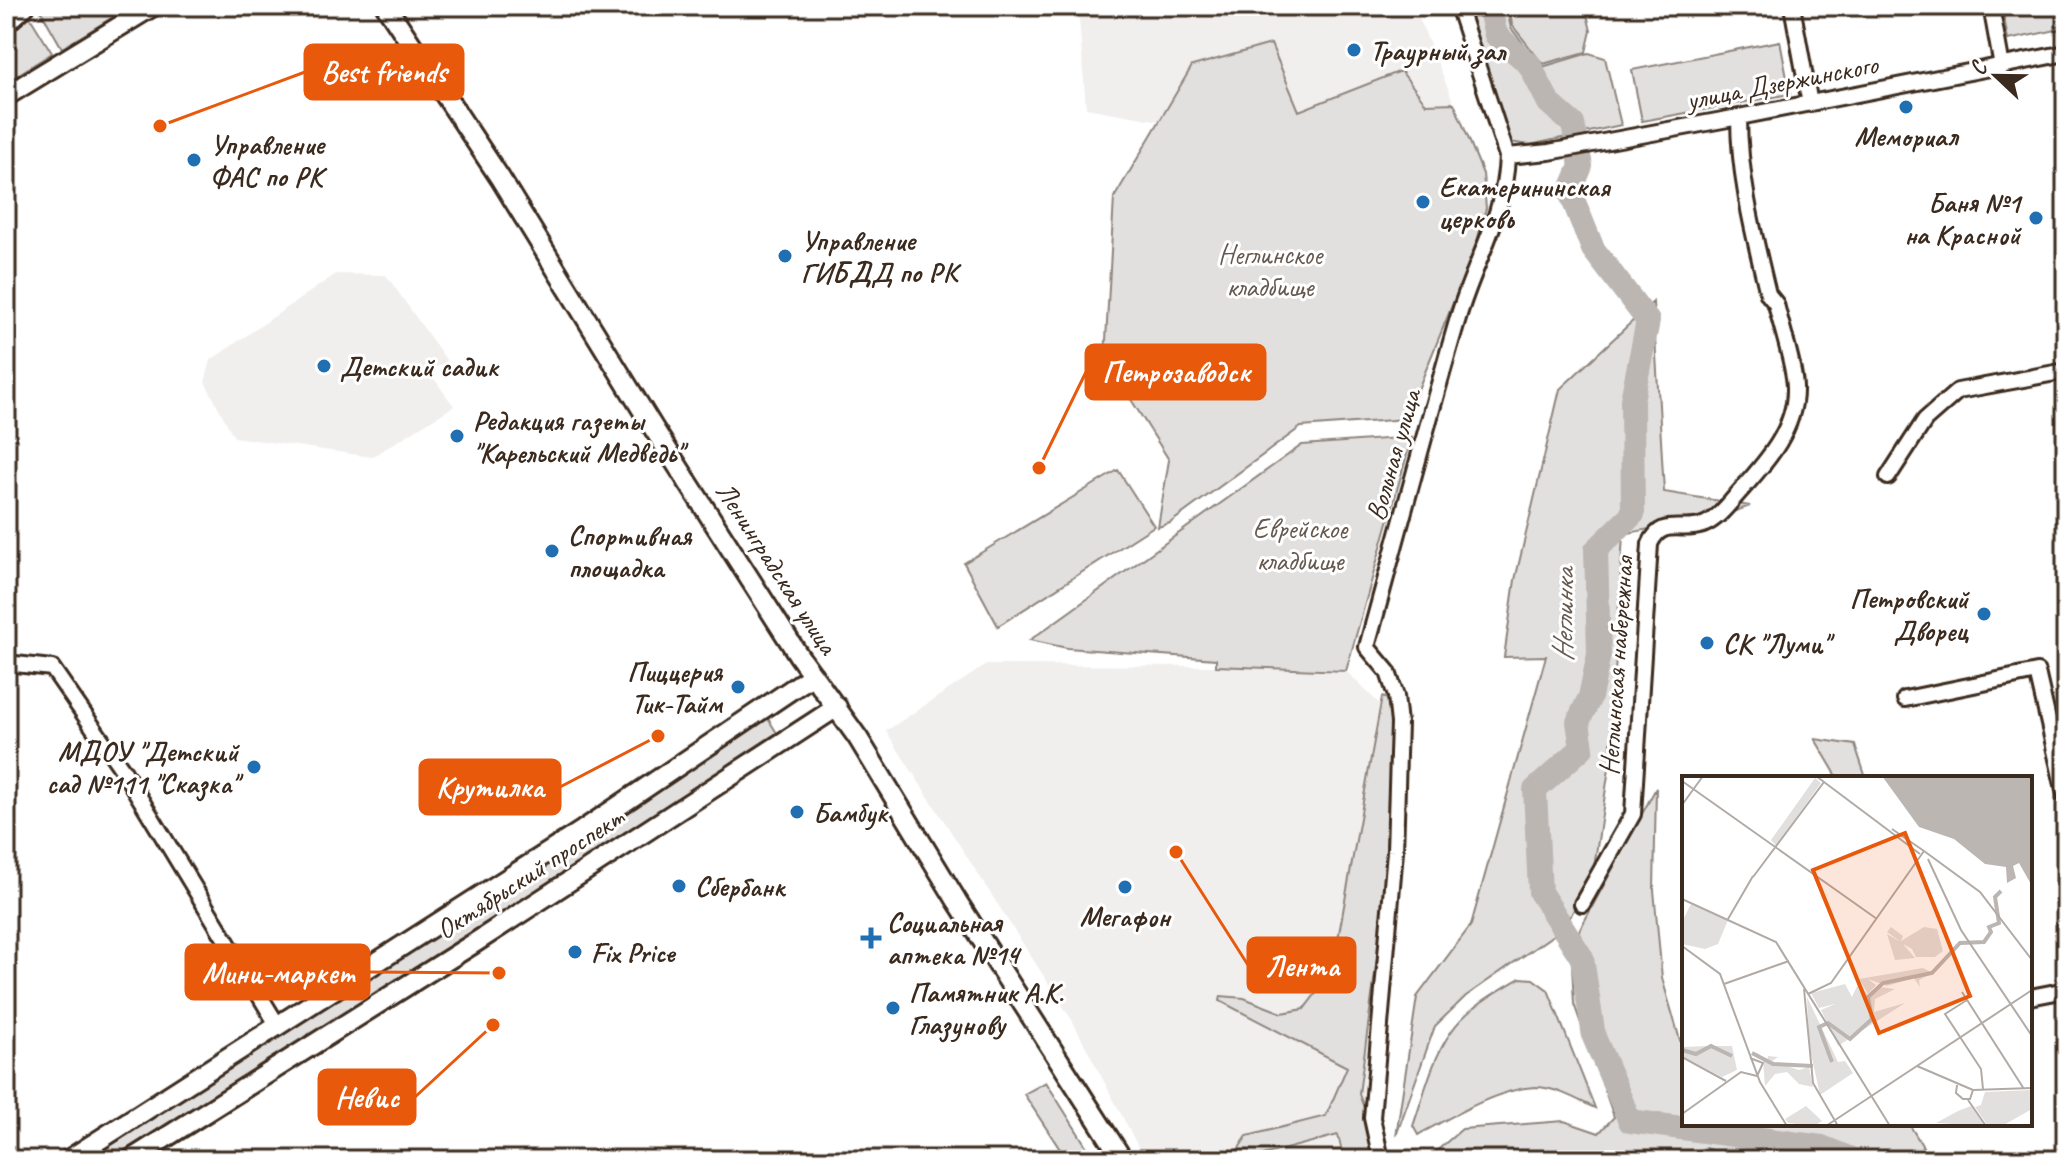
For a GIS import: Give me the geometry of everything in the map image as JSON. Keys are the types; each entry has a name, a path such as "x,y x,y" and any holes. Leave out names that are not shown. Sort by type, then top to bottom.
{"main road":[{"path":"6,23 25,6"},
{"path":"6,96 153,6"},
{"name":"Ленинградская улица","path":"386,6 500,178 654,429 813,675 837,707 1123,1160"},
{"name":"Октябрьский проспект","path":"68,1160 570,838 813,675"},
{"name":"Октябрьский проспект","path":"130,1160 476,942 837,707"}],"street":[{"name":"Вольная улица","path":"1379,1160 1372,1118 1395,851 1399,723 1396,696 1388,672 1367,647 1459,314 1500,211 1506,177 1507,156 1458,6"},
{"path":"1792,6 1810,104"},
{"path":"1991,6 1994,68"},
{"name":"улица Дзержинского","path":"1507,156 1549,152 1810,104 2066,53"},
{"name":"Неглинская набережная","path":"1582,904 1633,814 1650,544 1655,533 1664,528 1699,526 1713,520 1765,464 1786,430 1795,388 1776,304 1768,294 1747,206 1739,117"},
{"path":"1888,477 1925,420 1958,391 2066,371"},
{"path":"6,663 52,668 124,772 278,1026"},
{"path":"1905,699 2037,672 2052,741 2063,766 2066,798"},
{"path":"2032,997 2066,990"}],"shaded area":[{"path":"1078,6 1414,6 1454,103 1426,104 1401,71 1299,111 1192,66 1160,121 1086,108"},
{"name":"Детский садик","path":"336,274 386,275 447,361 429,372 454,406 372,457 234,437 205,382 211,360"},
{"path":"986,665 1216,666 1346,671 1399,723 1368,1160 1145,1160 1072,1020 886,731"}],"green space":[{"path":"38,6 131,6 62,48"},
{"path":"1468,6 1506,6 1511,28 1542,67 1589,53 1605,58 1621,125 1530,145 1509,142"},
{"path":"1509,6 1585,6 1591,31 1586,52 1543,64 1512,25"},
{"path":"2002,6 2066,6 2066,28 2008,40"},
{"path":"28,14 52,53 6,82 6,33"},
{"path":"1780,41 1790,94 1642,121 1632,70"},
{"name":"Неглинское кладбище","path":"1271,44 1299,111 1401,71 1426,104 1454,103 1483,174 1486,208 1475,249 1406,419 1301,427 1170,523 1158,527 1169,460 1105,358 1114,198 1192,66"},
{"path":"1653,302 1664,492 1750,506 1727,514 1623,534 1610,762 1594,867 1566,926 1466,996 1435,1026 1396,1136 1417,997 1471,925 1546,656 1504,657 1515,580 1560,389"},
{"name":"Еврейское кладбище","path":"1412,437 1346,671 1216,666 1216,659 1067,648 1030,640 1302,445"},
{"path":"1118,470 1154,526 998,626 964,563"},
{"path":"1382,697 1390,700 1390,789 1380,936 1359,1094 1378,1148 1377,1160 1344,1160 1338,1135 1253,1160 1231,1160 1247,1136 1326,1116 1347,1067 1220,1001 1221,996 1244,998 1282,1013 1304,1009 1332,972"},
{"path":"767,717 780,738 115,1160 67,1160"},
{"path":"1815,739 1855,745 1865,776 1837,776"},
{"path":"1656,788 1654,890 1662,978 1682,1047 1682,1126 1910,1126 1931,1160 1742,1160 1705,1148 1670,1160 1426,1160 1462,1129 1564,1121 1599,1133 1614,1117 1574,1004 1571,946"},
{"path":"1520,978 1533,979 1548,990 1595,1108 1551,1089 1520,1089 1475,1105 1418,1135 1413,1126 1434,1065 1451,1032 1474,1008"},
{"path":"1046,1082 1095,1160 1054,1160 1063,1154 1024,1094"}],"waterway":[{"name":"Неглинка","path":"1489,6 1496,35 1529,64 1549,103 1573,124 1581,166 1570,192 1593,249 1648,321 1632,400 1633,514 1596,550 1599,654 1590,697 1578,722 1582,748 1535,790 1540,892 1582,958 1594,1037 1630,1121 1822,1147 1854,1160"}],"place":[{"name":"Траурный зал","path":"1354,50"},
{"name":"Мемориал","path":"1906,107"},
{"name":"Best friends","path":"160,126"},
{"name":"Управление ФАС по РК","path":"194,160"},
{"name":"Екатерининская церковь","path":"1423,202"},
{"name":"Баня №1 на Красной","path":"2036,218"},
{"name":"Управление ГИБДД по РК","path":"785,256"},
{"name":"Детский садик","path":"324,366"},
{"name":"Редакция газеты \"Карельский Медведь\"","path":"457,436"},
{"name":"Петрозаводск","path":"1039,468"},
{"name":"Спортивная площадка","path":"552,551"},
{"name":"Петровский Дворец","path":"1984,614"},
{"name":"СК \"Луми\"","path":"1707,643"},
{"name":"Пиццерия Тик-Тайм","path":"738,687"},
{"name":"Крутилка","path":"658,736"},
{"name":"МДОУ \"Детский сад №111 \"Сказка\"","path":"254,767"},
{"name":"Бамбук","path":"797,812"},
{"name":"Лента","path":"1176,852"},
{"name":"Сбербанк","path":"679,886"},
{"name":"Мегафон","path":"1125,887"},
{"name":"Социальная аптека №14","path":"871,938"},
{"name":"Fix Price","path":"575,952"},
{"name":"Мини-маркет","path":"499,973"},
{"name":"Памятник А.К. Глазунову","path":"893,1008"},
{"name":"Невис","path":"493,1025"}]}
